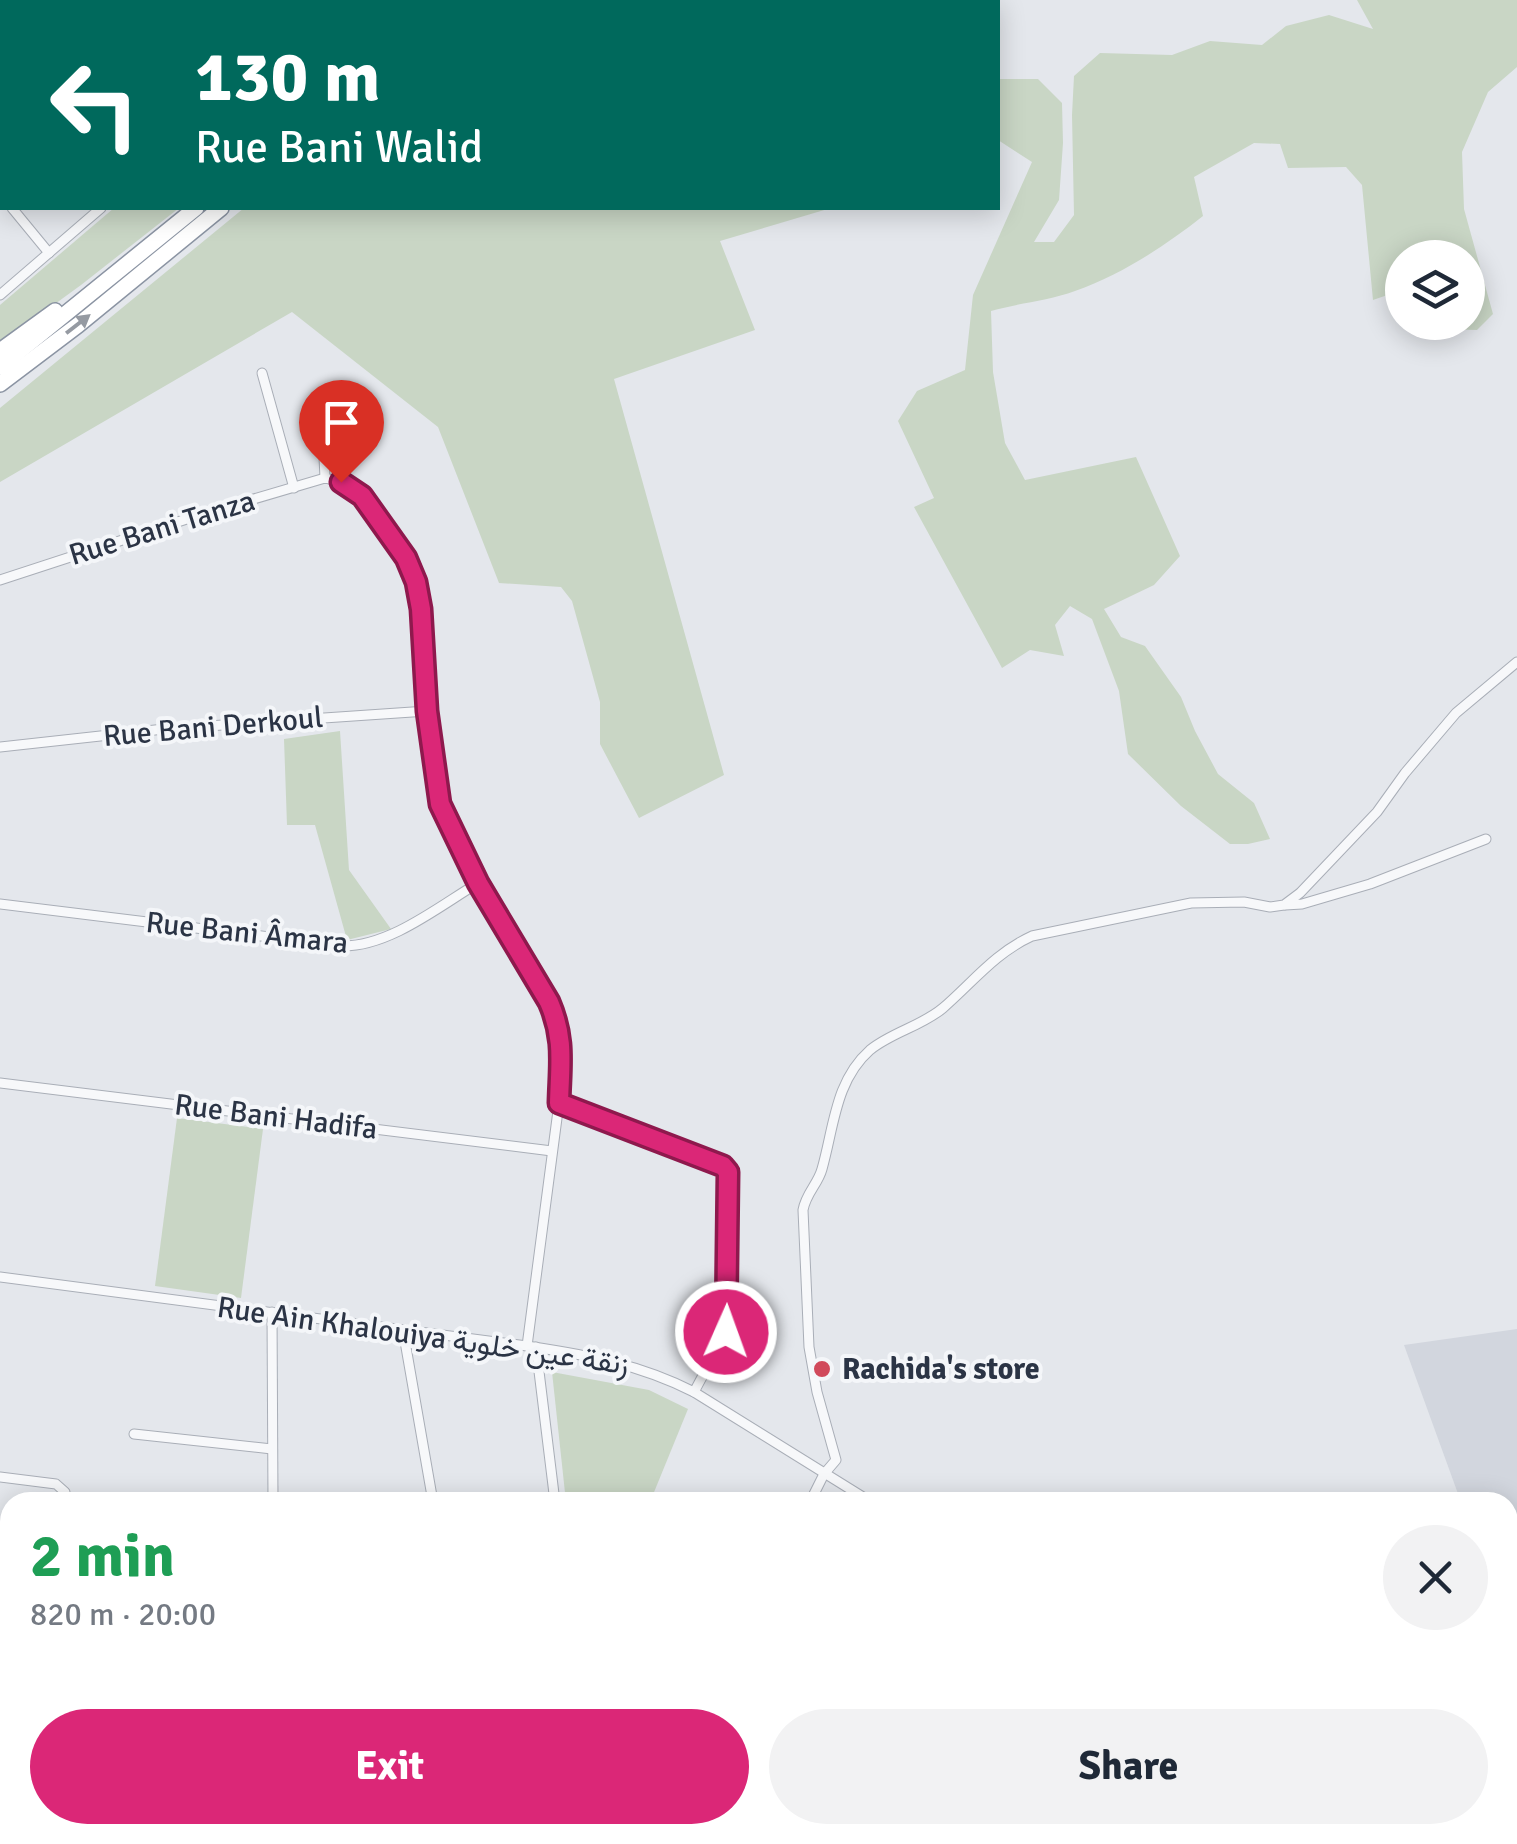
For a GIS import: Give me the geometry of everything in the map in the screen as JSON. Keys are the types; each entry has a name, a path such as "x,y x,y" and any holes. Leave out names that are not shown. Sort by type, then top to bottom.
{"highway":[{"path":"0,367 194,210"},
{"path":"0,384 219,210"},
{"path":"0,350 118,264 148,247"}],"street":[{"path":"14,210 49,252"},
{"path":"0,295 98,210"},
{"path":"262,373 294,488"},
{"path":"321,395 325,478 341,482 362,496 406,558 416,582 440,804 478,883 549,1002 561,1040 559,1103 531,1346 553,1492"},
{"name":"Rue Bani Tanza","path":"0,580 325,478"},
{"path":"1284,905 1377,812 1456,712 1517,662"},
{"name":"Rue Bani Derkoul","path":"0,748 164,729 427,711"},
{"path":"815,1492 836,1460 809,1347 802,1210 820,1174 839,1098 862,1058 880,1042 929,1018 1008,948 1032,936 1191,902 1244,902 1270,907 1302,904 1370,884 1486,839"},
{"name":"Rue Bani Âmara","path":"0,904 358,946 386,938 478,883"},
{"name":"Rue Bani Hadifa","path":"0,1083 552,1152"},
{"path":"559,1103 723,1166 728,1172 728,1326 694,1392"},
{"name":"Rue Ain Khalouiya زنقة عين خلوية","path":"0,1278 607,1359 642,1368 694,1392 854,1492"},
{"path":"272,1312 273,1492"},
{"path":"403,1330 432,1492"},
{"path":"134,1434 272,1449"},
{"path":"0,1477 56,1484 65,1492"}],"shaded area":[{"path":"1517,1329 1517,1492 1457,1492 1404,1345"}],"green space":[{"path":"1357,0 1517,0 1517,67 1488,92 1462,152 1464,209 1473,240 1385,240 1385,296 1373,300 1362,185 1346,167 1288,168 1280,144 1254,143 1194,177 1203,216 1142,259 1075,291 991,311 993,372 1005,443 1025,480 1136,457 1180,556 1154,585 1104,609 1121,637 1145,646 1181,697 1218,774 1254,803 1270,839 1230,844 1181,806 1128,754 1119,691 1092,619 1070,606 1055,625 1064,656 1030,650 1002,668 914,507 934,498 898,421 917,391 965,370 973,295 1032,162 1000,141 1000,79 1038,79 1062,103 1059,200 1034,242 1054,242 1074,215 1074,76 1100,53 1172,55 1210,41 1262,45 1286,26 1329,15 1373,29"},
{"path":"112,210 176,210 0,344 0,305"},
{"path":"242,210 824,210 720,241 755,330 614,379 724,775 639,818 600,744 600,702 572,601 561,587 499,583 438,427 292,312 0,482 0,408"},
{"path":"1485,285 1493,314 1485,322"},
{"path":"340,731 349,870 391,929 347,940 315,825 287,825 284,739"},
{"path":"177,1118 263,1129 241,1298 155,1286"},
{"path":"552,1372 649,1390 688,1409 654,1492 565,1492"}],"place":[{"name":"Rachida's store","path":"822,1369"}],"route":[{"path":"341,482 362,496 406,558 416,582 440,804 478,883 549,1002 561,1040 559,1103 723,1166 728,1172 726,1332"}]}
